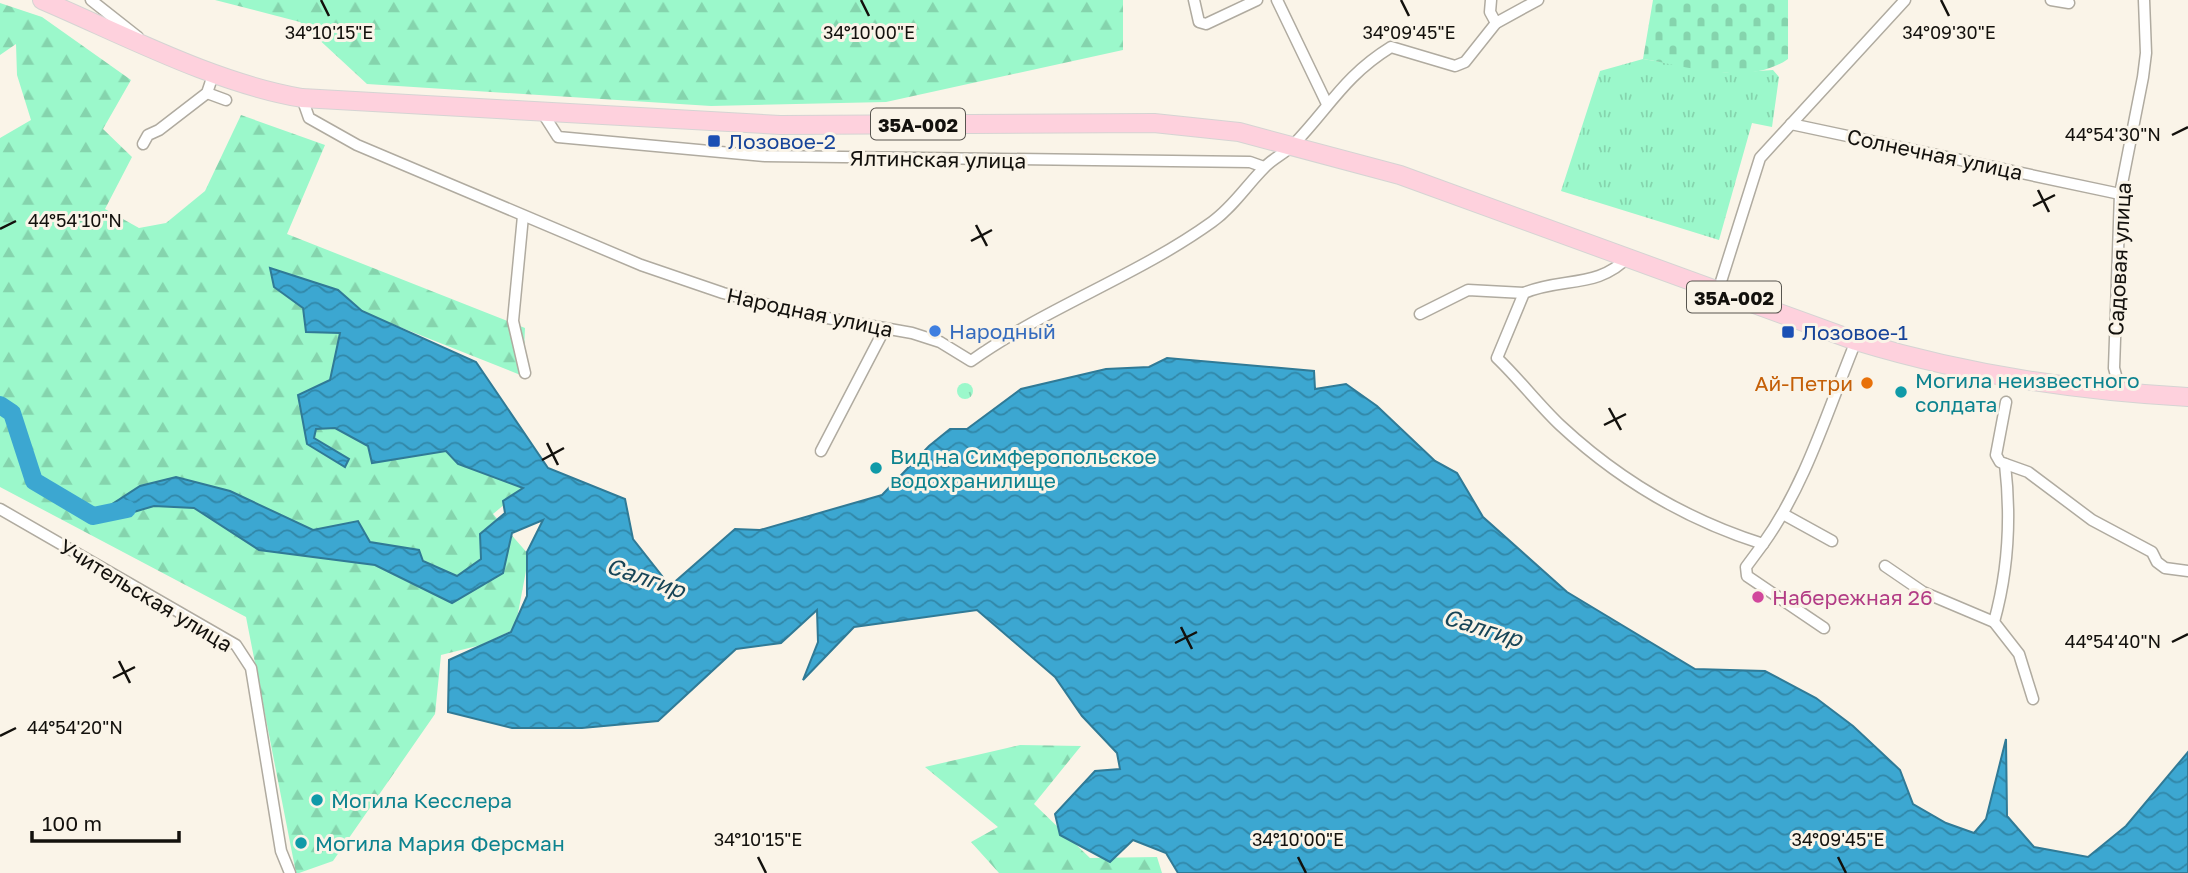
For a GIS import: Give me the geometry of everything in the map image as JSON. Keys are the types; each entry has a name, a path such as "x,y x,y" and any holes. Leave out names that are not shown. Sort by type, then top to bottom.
{"main road":[{"name":"35А-002","path":"42,0 214,72 275,94 302,98 780,125 1154,123 1239,132 1400,174 1856,341 1922,361 2121,394 2188,397"}],"street":[{"path":"91,0 149,45"},
{"path":"1195,0 1199,22 1206,24 1257,0"},
{"path":"1277,0 1327,104"},
{"path":"1491,0 1490,12 1496,23 1538,0"},
{"path":"1718,291 1760,158 1905,0"},
{"path":"2051,0 2069,3"},
{"name":"Садовая улица","path":"2121,394 2114,368 2120,194 2146,53 2144,0"},
{"name":"Народная улица","path":"302,98 309,118 357,145 641,265 723,293 884,330 912,333 940,342 971,360 1009,334 1158,255 1213,221 1243,193 1264,167 1292,146 1363,64 1391,47 1455,66 1465,62 1496,23"},
{"path":"144,144 148,135 159,130 194,100 207,93 214,72"},
{"path":"207,93 226,100"},
{"name":"Ялтинская улица","path":"542,112 558,137 765,156 1250,162 1264,167"},
{"name":"Солнечная улица","path":"1791,124 2120,194"},
{"path":"523,216 513,321 525,373"},
{"path":"1420,314 1447,303 1468,290 1524,293 1541,286 1580,282 1615,271 1629,256"},
{"path":"1524,293 1497,358 1557,422 1615,472 1659,500 1763,544"},
{"path":"821,451 884,330"},
{"path":"1824,628 1747,576 1746,567 1783,514 1856,341"},
{"path":"2006,402 1996,456 2005,464 2028,472 2092,520 2152,552 2157,562 2165,568 2188,571"},
{"path":"1994,622 2004,587 2008,490 2005,464"},
{"name":"Учительская улица","path":"0,509 236,645 251,668 281,851 290,873"},
{"path":"1783,514 1832,541"},
{"path":"1885,566 1923,592 1994,622 2019,654 2033,699"}],"green space":[{"path":"215,0 1123,0 1123,50 886,102 711,106 367,84 300,22"},
{"path":"1653,0 1788,0 1788,59 1755,72 1736,73 1643,59"},
{"path":"0,3 42,17 131,80 103,129 132,157 105,209 139,228 166,223 205,191 241,115 325,145 287,234 525,328 523,376 372,316 530,483 493,514 529,555 515,629 481,645 441,655 435,714 333,861 296,873 246,617 0,487 0,138 31,120 17,75 16,44 0,55"},
{"path":"1643,59 1728,73 1773,70 1779,77 1772,127 1752,123 1719,240 1561,191 1600,71"},
{"path":"962,383 968,383 973,391 971,397 962,399 957,394 957,388"},
{"path":"1020,745 1081,746 1034,804 1090,858 1157,857 1162,873 999,873 971,842 998,827 925,767"}],"water":[{"path":"270,268 338,290 362,311 476,362 548,468 625,499 633,539 670,586 735,529 760,530 882,495 929,446 950,429 967,429 1021,389 1106,369 1149,367 1167,358 1314,371 1315,389 1346,384 1377,406 1435,461 1457,473 1483,517 1567,592 1695,669 1765,671 1816,698 1853,726 1900,770 1913,804 1946,823 1974,833 1986,819 2006,739 2007,816 2034,847 2088,857 2126,826 2188,752 2188,873 1178,873 1166,853 1133,840 1110,862 1060,835 1055,814 1095,771 1120,769 1117,753 1082,716 1055,677 977,610 854,627 803,680 818,642 817,610 781,643 736,649 658,721 582,728 512,728 448,712 449,660 511,632 527,596 527,552 543,520 512,533 503,573 452,603 375,565 259,550 194,508 154,506 110,519 103,510 140,486 176,477 230,491 313,530 358,521 370,542 419,550 423,561 457,576 481,559 480,534 505,513 503,501 523,488 458,464 446,451 372,463 368,446 335,428 316,429 314,438 349,459 345,467 307,444 298,395 330,380 340,333 306,332 303,308 274,287"}],"waterway":[{"name":"Салгир","path":"0,405 12,413 34,481 93,516 127,509"}],"place":[{"name":"Лозовое-2","path":"714,141"},
{"name":"Народный","path":"935,331"},
{"name":"Лозовое-1","path":"1788,332"},
{"name":"Ай-Петри","path":"1867,383"},
{"name":"Могила неизвестного солдата","path":"1901,392"},
{"name":"Вид на Симферопольское водохранилище","path":"876,468"},
{"name":"Набережная 26","path":"1758,597"},
{"name":"Могила Кесслера","path":"317,800"},
{"name":"Могила Мария Ферсман","path":"301,843"}]}
